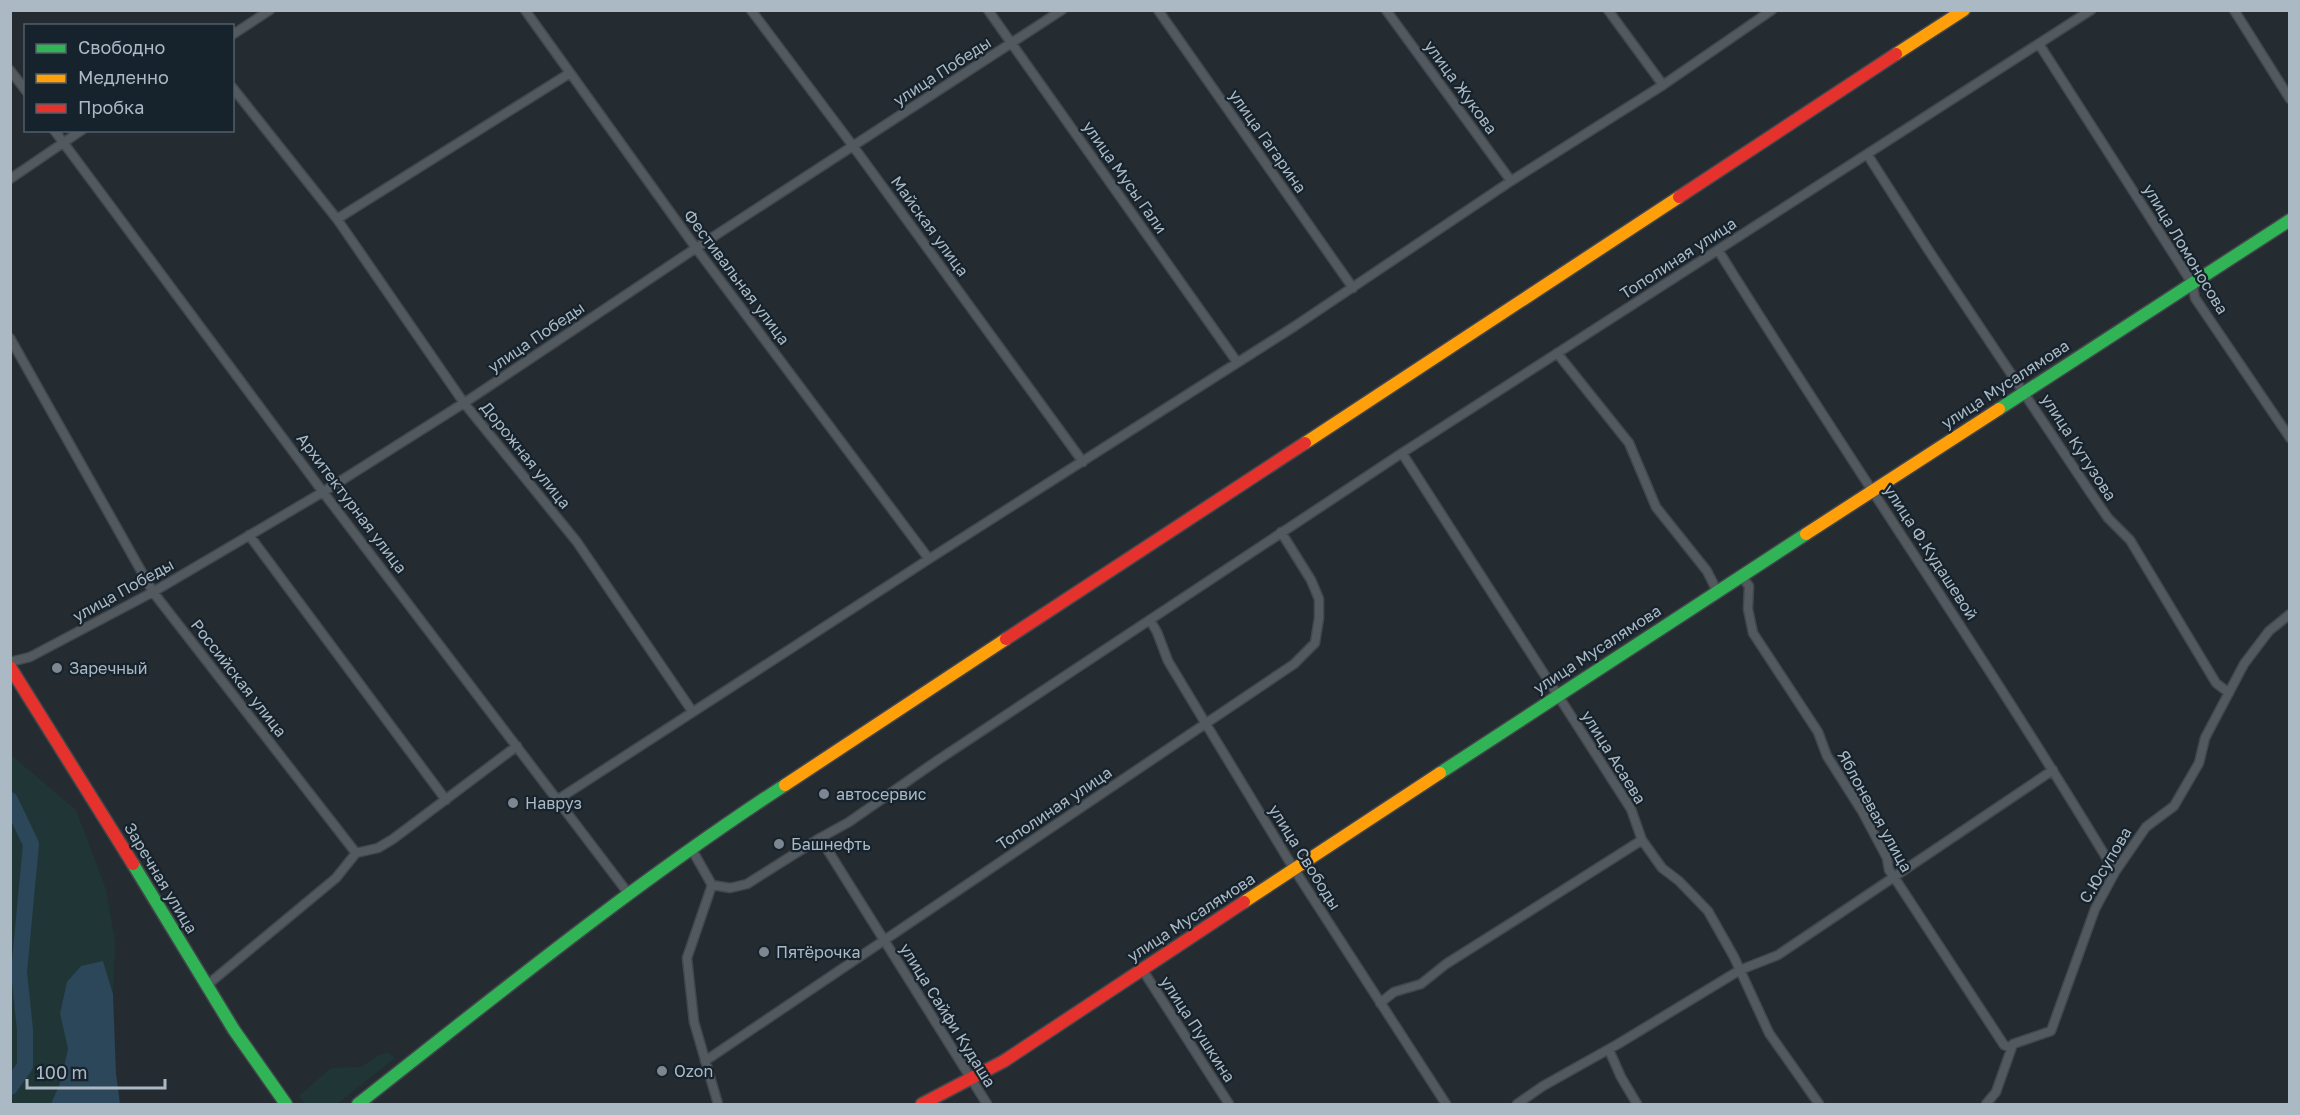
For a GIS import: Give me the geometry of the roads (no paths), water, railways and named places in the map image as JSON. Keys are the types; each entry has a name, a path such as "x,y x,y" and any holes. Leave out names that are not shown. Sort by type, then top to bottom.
{"street":[{"path":"234,34 270,10"},
{"name":"Фестивальная улица","path":"525,10 696,248 929,559"},
{"name":"Майская улица","path":"751,10 1083,462"},
{"name":"улица Мусы Гали","path":"988,10 1237,362"},
{"name":"улица Победы","path":"10,665 30,657 153,592 323,492 1062,10"},
{"name":"улица Гагарина","path":"1158,10 1353,288"},
{"name":"улица Жукова","path":"1386,10 1511,181"},
{"path":"1608,10 1663,85"},
{"path":"557,800 692,711 1353,288 1511,181 1663,85 1772,10"},
{"path":"358,1104 628,893 691,848 1964,10"},
{"name":"Тополиная улица","path":"711,885 730,888 747,884 849,822 889,792 1281,532 2091,10"},
{"path":"2234,10 2289,99"},
{"name":"улица Ломоносова","path":"2039,44 2192,282 2195,298 2289,438"},
{"path":"10,70 24,88"},
{"path":"337,219 570,73"},
{"name":"Дорожная улица","path":"234,90 337,219 464,402 578,542 692,711"},
{"name":"Архитектурная улица","path":"55,132 323,492 628,893"},
{"path":"10,179 79,132"},
{"name":"улица Кутузова","path":"1867,154 1929,251 2108,518 2130,540 2216,683 2229,693"},
{"name":"улица Мусалямова","path":"922,1104 1004,1061 1557,695 2289,220"},
{"name":"улица Ф.Кудашевой","path":"1718,250 1810,398 1873,490 2053,770 2115,872"},
{"name":"Российская улица","path":"10,338 153,592 356,853"},
{"path":"1557,353 1629,443 1656,507 1669,520 1707,571 1717,591"},
{"name":"улица Асаева","path":"1402,453 1631,809 1642,840 1662,868 1679,881 1708,911 1740,970 1769,1033 1819,1104"},
{"name":"Тополиная улица","path":"705,1061 1294,664 1315,643 1319,599 1311,580 1281,532"},
{"path":"249,536 446,801"},
{"name":"Яблоневая улица","path":"1741,576 1749,586 1748,609 1754,633 1818,732 1827,756 1862,811 1887,858 1889,870 2004,1045 2011,1048"},
{"name":"С.Юсупова","path":"2011,1048 2013,1044 2051,1031 2095,909 2115,872 2146,827 2174,806 2199,763 2205,738 2244,664 2269,631 2289,614"},
{"name":"улица Свободы","path":"1149,620 1157,632 1168,661 1294,869 1446,1104"},
{"name":"Заречная улица","path":"10,665 206,986 286,1104"},
{"path":"206,986 336,878 356,853 378,848 393,839 517,746"},
{"path":"1517,1104 1543,1086 1609,1050 1740,970 1778,955 2053,770"},
{"name":"улица Сайфи Кудаша","path":"820,838 987,1104"},
{"path":"1380,1003 1394,992 1421,984 1446,964 1642,840"},
{"path":"691,848 711,885 687,958 694,1022 718,1104"},
{"name":"улица Пушкина","path":"1142,969 1229,1104"},
{"path":"1986,1104 1996,1092 2011,1048"},
{"path":"1609,1050 1637,1104"}],"water":[{"path":"103,961 113,994 116,1073 120,1104 51,1104 60,1083 68,1049 60,1014 67,982 81,966"}],"waterway":[{"path":"10,800 31,844 19,972 25,1030 25,1066 10,1087"}],"place":[{"name":"Заречный","path":"57,668"},
{"name":"автосервис","path":"824,794"},
{"name":"Навруз","path":"513,803"},
{"name":"Башнефть","path":"779,844"},
{"name":"Пятёрочка","path":"764,952"},
{"name":"Ozon","path":"662,1071"}]}
